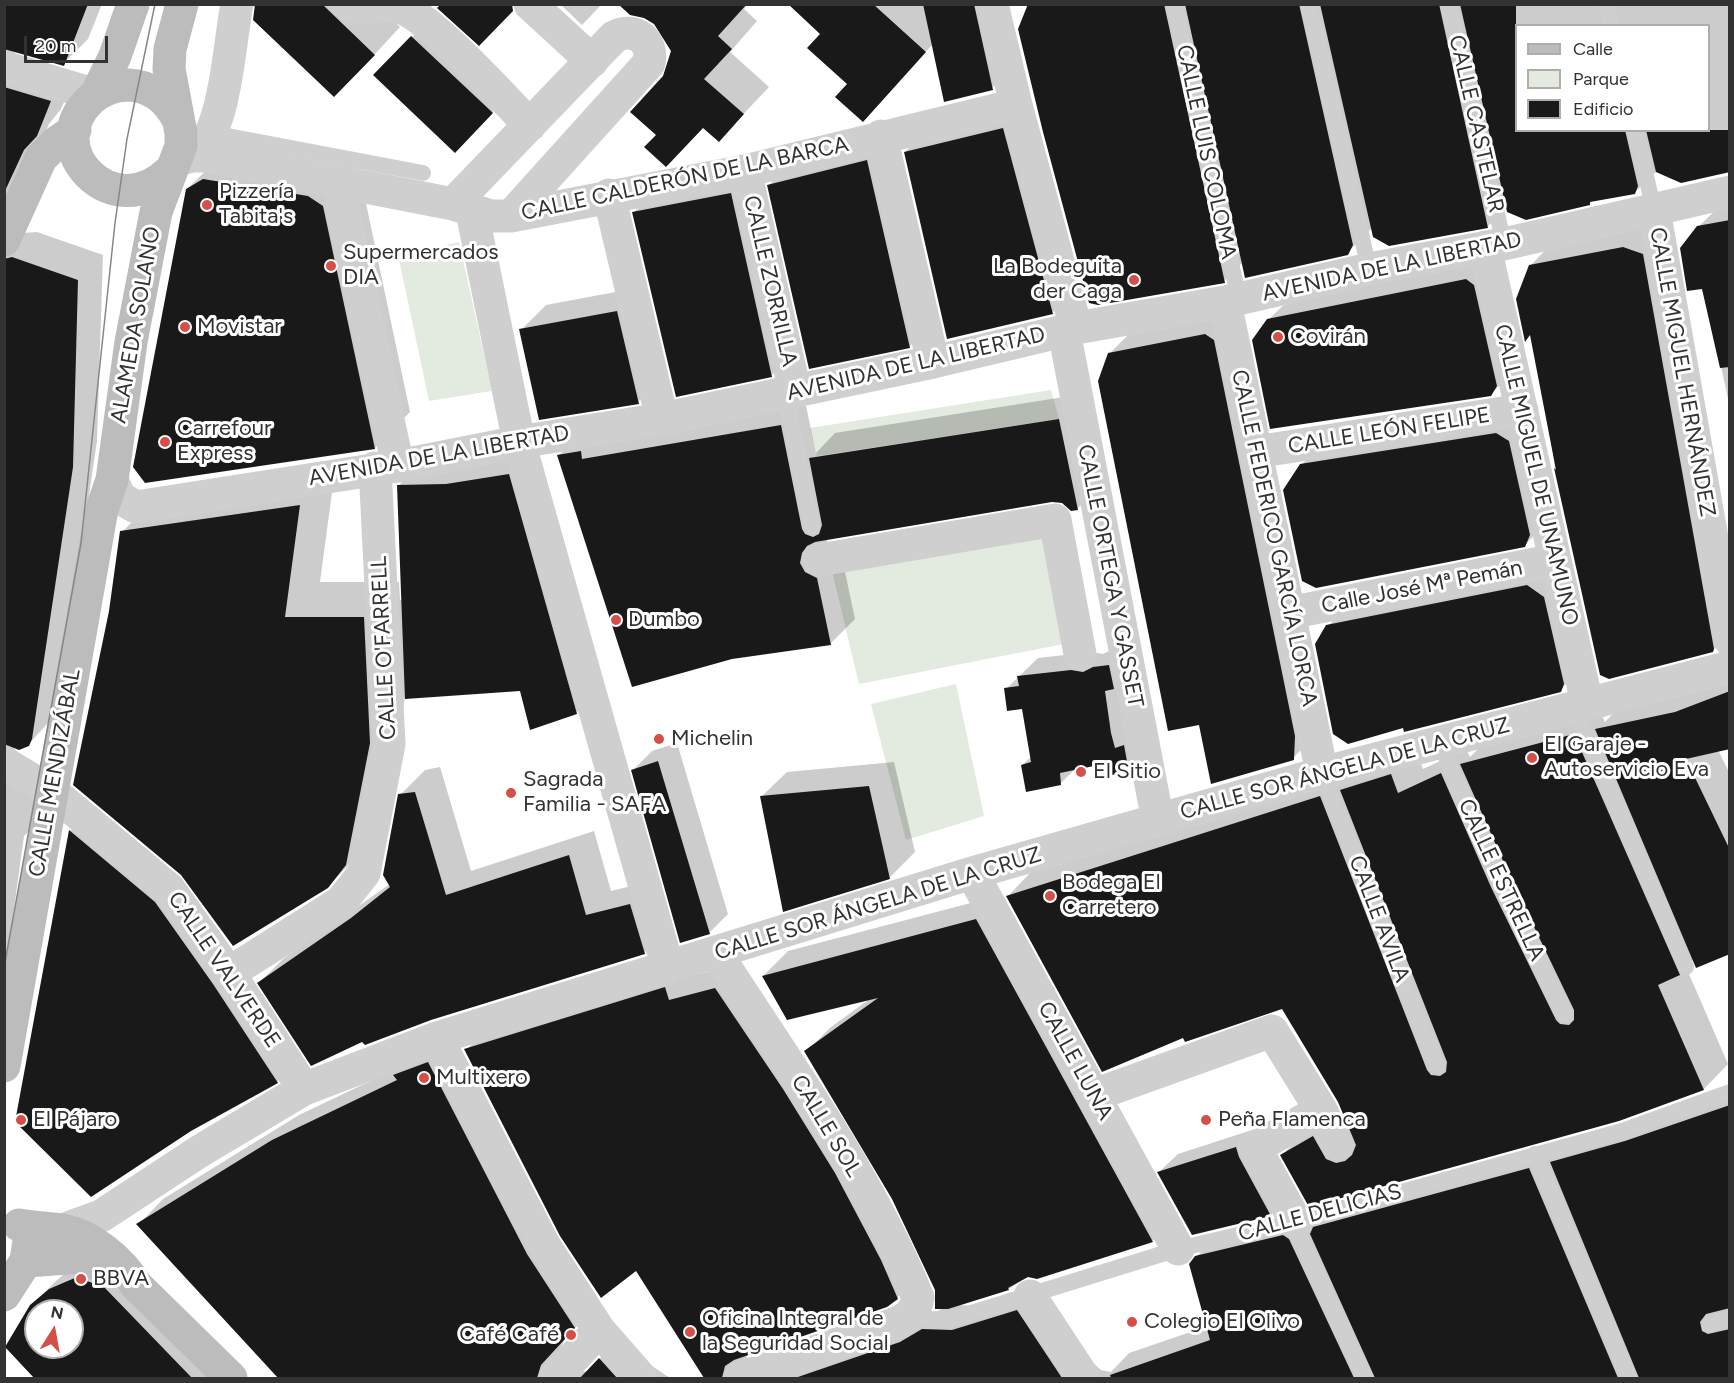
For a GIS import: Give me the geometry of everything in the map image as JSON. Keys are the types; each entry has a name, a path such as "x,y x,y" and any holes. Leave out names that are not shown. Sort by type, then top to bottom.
{"main road":[{"path":"133,4 115,56 96,95 78,116 75,130 77,158 84,170 106,188 134,191 147,188 188,155"},
{"name":"ALAMEDA SOLANO","path":"111,480 131,342 156,212 188,155 181,140 172,94 170,49 182,4"},
{"path":"96,95 122,85 137,86 162,97 178,119"},
{"path":"4,240 41,158 57,142 75,130"},
{"name":"CALLE MENDIZÁBAL","path":"4,1066 102,509 111,480"},
{"path":"10,1218 62,1230 86,1239 113,1257 128,1272 136,1285 231,1378"},
{"path":"10,1218 29,1242 14,1275"},
{"path":"14,1275 67,1256 82,1257 101,1265 122,1282 136,1285"}],"street":[{"path":"188,155 219,115 237,4"},
{"path":"349,4 361,9 399,7 411,13 441,36 530,125"},
{"path":"530,4 592,61"},
{"name":"CALLE ORTEGA Y GASSET","path":"992,4 1070,329 1158,821"},
{"path":"511,216 650,63 650,48 641,37 628,32 621,34 592,61 530,125 462,208 519,442 668,968"},
{"path":"4,67 96,95"},
{"name":"CALLE CALDERÓN DE LA BARCA","path":"188,155 207,156 345,182 491,216 511,216 609,195 745,171 881,136 1016,105"},
{"path":"881,136 933,362"},
{"name":"CALLE ZORRILLA","path":"745,171 790,392"},
{"name":"CALLE O'FARRELL","path":"230,973 341,902 363,873 389,744 387,467 342,206 345,182"},
{"name":"AVENIDA DE LA LIBERTAD","path":"111,480 120,498 136,507 387,467 519,442 662,419 933,362 1070,329 1232,301 1369,269 1494,245 1730,192"},
{"path":"609,195 662,419"},
{"name":"CALLE MIGUEL HERNÁNDEZ","path":"1654,210 1730,640"},
{"name":"CALLE MIGUEL DE UNAMUNO","path":"1494,245 1521,410 1555,560 1581,704"},
{"name":"CALLE FEDERICO GARCÍA LORCA","path":"1232,301 1256,452 1322,773"},
{"name":"CALLE LEÓN FELIPE","path":"1256,452 1521,410"},
{"path":"819,560 1055,520 1080,654"},
{"name":"Calle José Mª Pemán","path":"1289,613 1555,560"},
{"name":"CALLE SOR ÁNGELA DE LA CRUZ","path":"62,1230 101,1216 200,1151 304,1089 437,1038 972,873 1322,773 1440,744 1581,704 1730,668"},
{"name":"CALLE VALVERDE","path":"4,763 51,791 169,888 230,973 304,1089"},
{"name":"CALLE LUNA","path":"972,873 1178,1250"},
{"name":"CALLE SOL","path":"716,953 827,1123 869,1197 918,1298 912,1313"},
{"path":"1094,1095 1272,1030 1321,1110 1337,1144"},
{"path":"437,1038 544,1245 599,1330 641,1378"},
{"path":"1295,1222 1255,1148 1321,1110"},
{"path":"1030,1296 1084,1378"},
{"path":"740,1378 912,1313"},
{"path":"555,1378 599,1330"}],"lane":[{"name":"CALLE LUIS COLOMA","path":"1174,4 1232,301"},
{"path":"1309,4 1369,269"},
{"name":"CALLE CASTELAR","path":"1449,4 1494,245"},
{"path":"1606,4 1611,24"},
{"path":"1635,132 1654,210"},
{"path":"188,155 423,173"},
{"path":"790,392 812,527"},
{"path":"1581,704 1686,967"},
{"name":"CALLE ESTRELLA","path":"1440,744 1501,884 1564,1015"},
{"name":"CALLE AVILA","path":"1322,773 1437,1066"},
{"name":"CALLE DELICIAS","path":"912,1313 949,1320 1178,1250 1295,1222 1622,1131 1730,1092"},
{"path":"1535,1154 1629,1378"},
{"path":"1295,1222 1365,1378"},
{"path":"1710,1324 1730,1318"}],"green space":[{"path":"459,242 492,391 429,401 398,255"},
{"path":"1051,390 1059,419 817,456 810,428"},
{"path":"1050,527 1069,643 859,684 831,567"},
{"path":"956,684 984,816 906,840 871,704"}],"building":[{"path":"4,4 88,4 64,66 4,49"},
{"path":"255,4 322,4 375,55 334,97 253,20"},
{"path":"441,4 512,4 513,11 479,46 437,8"},
{"path":"618,4 747,4 718,36 732,49 704,79 744,114 719,142 703,128 666,167 644,147 656,135 630,112 663,76 671,51 654,24 644,18 630,15"},
{"path":"788,4 873,4 926,52 863,122 835,97 847,84 807,48 820,34"},
{"path":"923,4 974,4 993,90 944,102"},
{"path":"1028,4 1164,4 1225,283 1098,305 1089,303 1018,29"},
{"path":"1185,4 1299,4 1353,245 1348,255 1245,278"},
{"path":"1320,4 1439,4 1488,228 1389,246 1373,237"},
{"path":"1460,4 1516,4 1515,132 1625,132 1638,186 1635,194 1590,202 1590,205 1526,220 1507,212"},
{"path":"411,36 493,113 455,153 373,75"},
{"path":"4,87 51,101 37,136 24,150 4,193"},
{"path":"1003,128 1053,314 947,339 904,152"},
{"path":"1730,130 1730,172 1681,183 1656,172 1646,132"},
{"path":"867,160 910,348 809,369 767,185"},
{"path":"203,179 308,196 323,206 375,449 145,483 133,467 186,189"},
{"path":"731,193 772,377 676,397 632,212"},
{"path":"1730,220 1730,367 1720,368 1702,289 1687,291 1680,248 1697,226"},
{"path":"1623,247 1643,254 1714,649 1713,652 1609,679 1600,675 1554,468 1556,470 1530,335 1525,342 1516,299 1529,265"},
{"path":"12,257 78,280 73,467 32,739 29,746 19,750 4,744 4,259"},
{"path":"1466,279 1474,285 1497,386 1491,396 1270,429 1252,340 1267,319"},
{"path":"617,311 639,404 539,420 519,329"},
{"path":"1205,334 1214,340 1295,736 1294,760 1211,784 1199,725 1168,731 1098,381 1108,353"},
{"path":"1059,419 1078,510 1071,511 1062,503 1052,502 815,542 807,546 802,553 800,563 805,572 817,578 831,645 732,659 632,687 557,455 581,451 582,459 781,425 802,529 805,534 813,537 819,534 822,525 809,458"},
{"path":"1496,433 1509,441 1530,535 1525,547 1316,588 1302,581 1283,490 1300,464"},
{"path":"509,474 577,714 530,730 520,691 405,699 397,485 446,484"},
{"path":"300,505 285,617 364,617 370,743 346,865 328,888 233,946 181,875 73,785 109,611 120,531"},
{"path":"1527,585 1544,597 1564,684 1561,692 1404,732 1403,728 1348,744 1333,734 1315,644 1326,625"},
{"path":"1109,665 1114,689 1105,691 1111,733 1115,748 1124,745 1129,772 1100,777 1094,766 1060,773 1061,785 1026,792 1021,765 1031,762 1022,709 1007,711 1004,688 1019,686 1017,676 1071,670 1083,672 1093,667"},
{"path":"1730,691 1730,749 1686,759 1730,850 1730,954 1696,968 1595,729 1675,712"},
{"path":"1574,734 1680,975 1658,985 1704,1090 1619,1121 1309,1207 1280,1155 1313,1136 1326,1159 1336,1163 1345,1161 1352,1155 1356,1145 1338,1102 1282,1009 1185,1042 1183,1038 1102,1072 1006,896 1320,796 1427,1070 1431,1075 1440,1076 1446,1072 1447,1062 1340,790 1391,774 1398,793 1441,773 1491,887 1556,1020 1560,1024 1569,1025 1574,1020 1574,1010 1511,879 1460,764"},
{"path":"658,761 710,934 680,943 631,770"},
{"path":"869,786 890,879 783,912 760,796"},
{"path":"415,792 446,895 569,855 586,915 630,904 645,954 431,1020 365,1045 362,1042 311,1066 257,983 351,918 390,887 383,875 398,794"},
{"path":"69,830 155,902 213,984 278,1083 191,1131 91,1197 15,1122"},
{"path":"976,919 1153,1242 1037,1279 1028,1277 1008,1288 1009,1290 948,1309 935,1309 935,1290 892,1199 804,1051 878,998 787,1020 762,976"},
{"path":"665,987 669,1000 715,988 783,1089 835,1173 881,1260 898,1299 887,1307 734,1360 725,1366 722,1378 704,1378 636,1271 601,1298 560,1236 464,1049"},
{"path":"428,1062 527,1254 575,1328 541,1365 537,1378 278,1378 136,1224 272,1140 397,1080 393,1075"},
{"path":"1730,1105 1730,1308 1706,1314 1700,1322 1702,1331 1708,1334 1730,1329 1730,1378 1639,1378 1550,1162 1625,1141"},
{"path":"1236,1147 1239,1157 1271,1216 1192,1235 1157,1172"},
{"path":"1529,1168 1618,1378 1375,1378 1310,1234 1313,1227"},
{"path":"1283,1235 1289,1239 1354,1378 1111,1378 1110,1375 1210,1340 1189,1264 1195,1256"},
{"path":"77,1277 105,1288 192,1378 34,1378 5,1347 24,1315 24,1359 84,1359 84,1299 37,1299 49,1289"},
{"path":"1017,1310 1062,1378 795,1378 900,1342 922,1329 952,1330"},
{"path":"599,1358 617,1378 580,1378"}],"tram line":[{"path":"4,968 81,543 115,223 127,139 155,4"}],"place":[{"name":"Pizzería Tabita's","path":"207,205"},
{"name":"Supermercados DIA","path":"331,266"},
{"name":"La Bodeguita der Caga","path":"1134,280"},
{"name":"Movistar","path":"185,327"},
{"name":"Covirán","path":"1278,337"},
{"name":"Carrefour Express","path":"165,442"},
{"name":"Dumbo","path":"616,620"},
{"name":"Michelin","path":"659,739"},
{"name":"El Garaje - Autoservicio Eva","path":"1532,758"},
{"name":"El Sitio","path":"1081,772"},
{"name":"Sagrada Familia - SAFA","path":"511,793"},
{"name":"Bodega El Carretero","path":"1050,896"},
{"name":"Multixero","path":"424,1078"},
{"name":"El Pájaro","path":"21,1120"},
{"name":"Peña Flamenca","path":"1206,1120"},
{"name":"BBVA","path":"81,1279"},
{"name":"Colegio El Olivo","path":"1132,1322"},
{"name":"Oficina Integral de la Seguridad Social","path":"690,1332"},
{"name":"Café Café","path":"571,1335"}]}
